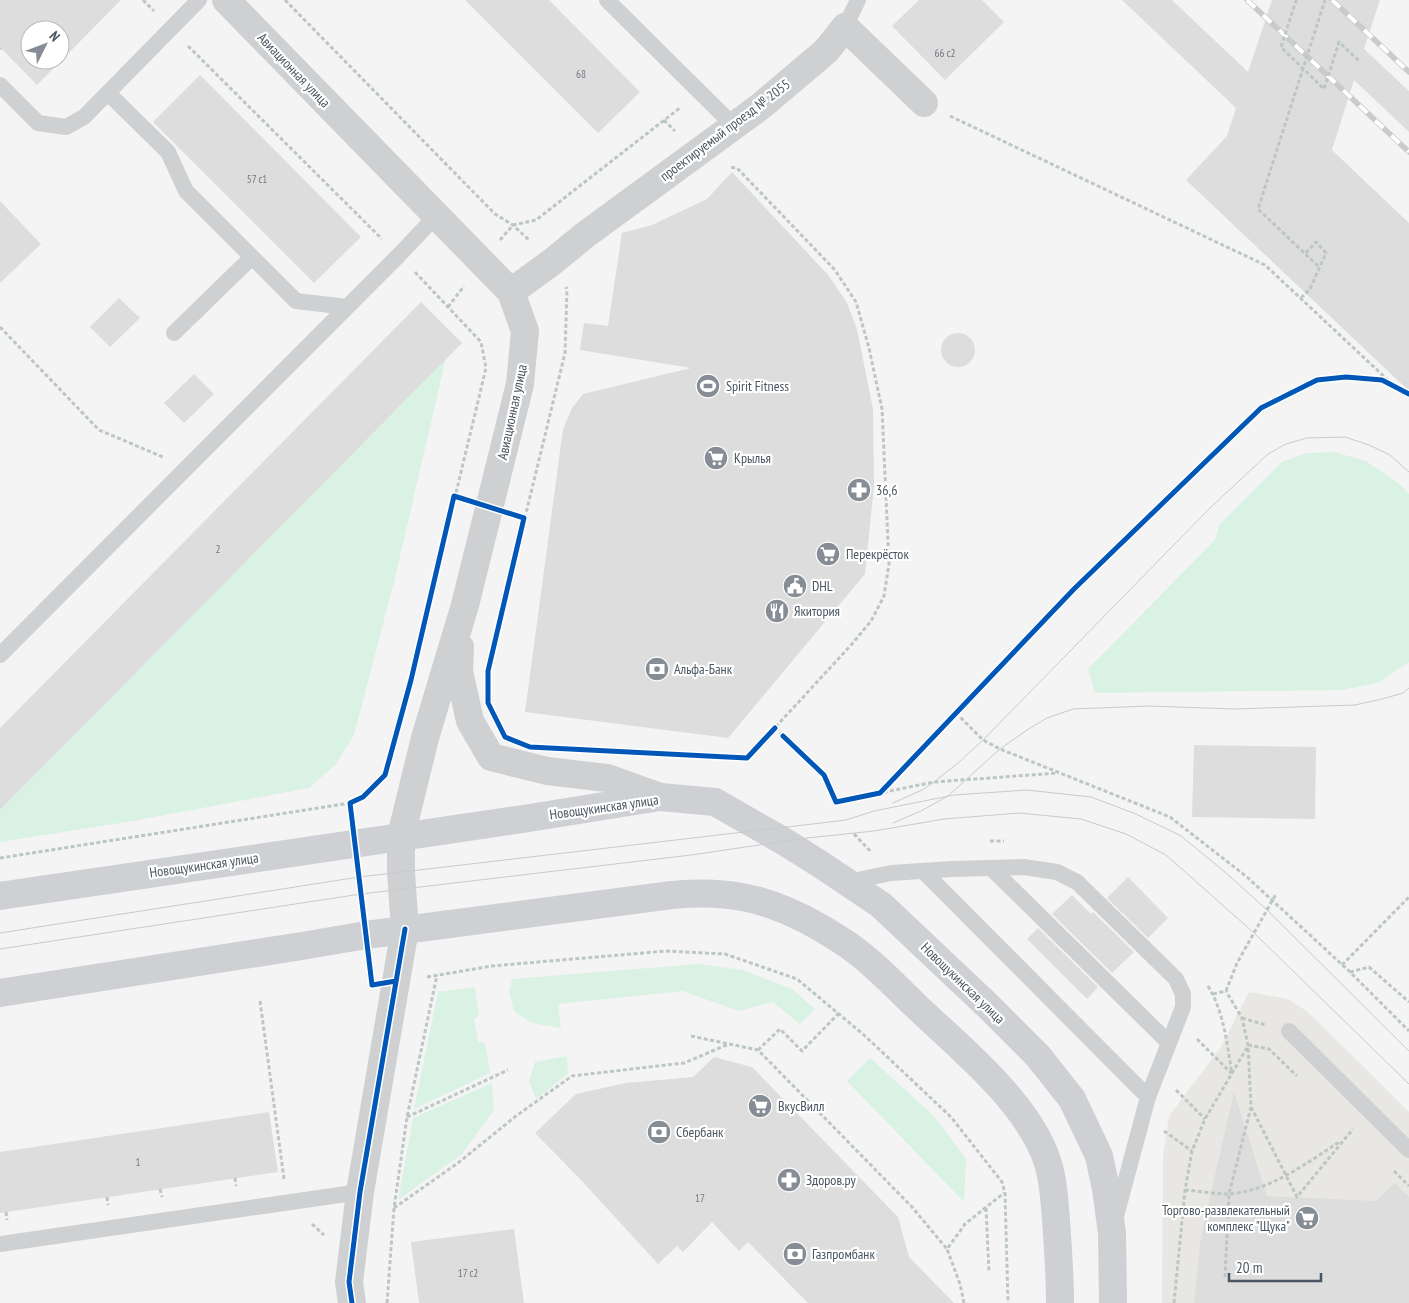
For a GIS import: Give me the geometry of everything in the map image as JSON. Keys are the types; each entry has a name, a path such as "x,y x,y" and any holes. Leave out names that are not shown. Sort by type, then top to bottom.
{"main road":[{"name":"Новощукинская улица","path":"0,896 660,797 715,802 785,842 881,905 1038,1056 1072,1099 1099,1156 1112,1233 1112,1303"},
{"path":"0,993 404,930 672,895 706,892 741,895 774,905 816,925 840,940 869,962 1006,1094 1032,1129 1043,1150 1050,1172 1054,1191 1060,1268 1060,1303"}],"street":[{"name":"Авиационная улица","path":"226,0 511,292 525,331 520,384 491,508 461,621 425,738 401,836 404,930 360,1192 349,1282 352,1303"},
{"path":"845,27 924,103"},
{"name":"проектируемый проезд № 2055","path":"511,292 732,125 761,106 826,51 845,27"},
{"path":"461,621 458,671 470,721 491,757 547,771 607,778 660,797"}],"lane":[{"path":"0,85 38,123 66,127 84,117 199,0"},
{"path":"607,0 732,125"},
{"path":"845,27 858,0"},
{"path":"108,93 168,152 186,191 296,300 347,307"},
{"path":"0,654 436,216"},
{"path":"174,333 252,256"},
{"path":"848,882 891,873 923,871 1024,867 1057,872 1078,882 1176,979 1183,994 1183,1007 1148,1096 1112,1233"},
{"path":"991,868 1169,1043"},
{"path":"923,871 1148,1096"},
{"path":"1289,1031 1409,1150"},
{"path":"0,1244 360,1192"}],"path":[{"path":"143,0 399,255 481,342 486,368 418,651"},
{"path":"1294,0 1296,1 1281,47 1324,89 1339,42 1359,61"},
{"path":"1318,266 1258,209 1325,0"},
{"path":"448,308 482,261 513,225 536,220 699,92"},
{"path":"924,103 1265,264 1395,387"},
{"path":"619,751 747,758 871,621 884,596 890,564 882,410 869,348 856,302 835,270 737,168 728,167 723,170"},
{"path":"1301,298 1310,289 1326,253 1316,242 1305,254"},
{"path":"0,327 99,430 188,467"},
{"path":"880,793 1074,589 1261,408 1316,380 1346,377 1382,380 1409,394"},
{"path":"490,662 524,518"},
{"path":"956,713 983,740 1170,817 1247,877 1350,972 1409,1031"},
{"path":"775,728 784,736"},
{"path":"824,775 836,802 934,782 1060,773"},
{"path":"0,858 350,803 363,797 385,775"},
{"path":"854,834 875,856"},
{"path":"1226,991 1237,963 1276,894"},
{"path":"1342,965 1409,898"},
{"path":"423,977 492,966 666,951 725,954 797,979 864,1035 951,1117 1002,1182 1005,1192 1008,1303"},
{"path":"1350,972 1369,966 1409,1002"},
{"path":"387,1303 394,1208 407,1117 437,975"},
{"path":"1213,994 1226,991"},
{"path":"1225,1276 1229,1194 1251,1107 1248,1045 1242,1018 1226,991"},
{"path":"260,1001 288,1202 324,1235"},
{"path":"758,1050 780,1029 802,1051 838,1013"},
{"path":"691,1036 758,1050 912,1208 947,1249 960,1284 964,1303"},
{"path":"394,1208 458,1163 516,1116 572,1076 684,1063 729,1044"},
{"path":"1174,1303 1185,1190 1192,1151 1205,1119 1248,1045"},
{"path":"1248,1045 1269,1049 1303,1083"},
{"path":"1209,1051 1232,1074"},
{"path":"407,1117 508,1070"},
{"path":"1181,1095 1205,1119"},
{"path":"1251,1107 1297,1197 1352,1130 1358,1136"},
{"path":"1160,1129 1192,1151"},
{"path":"1185,1190 1229,1194 1253,1188 1286,1176 1342,1141"},
{"path":"1390,1167 1409,1186"},
{"path":"947,1249 965,1224 1005,1192"},
{"path":"986,1208 989,1272"}],"shaded area":[{"path":"1249,992 1288,999 1308,1012 1409,1112 1409,1303 1162,1303 1163,1156 1169,1116 1221,1047"}],"green space":[{"path":"446,358 395,578 354,735 335,765 309,788 133,821 0,842 0,810"},
{"path":"1334,452 1366,461 1401,485 1409,494 1409,662 1377,683 1343,690 1095,693 1088,669 1215,540 1219,525 1283,461 1308,453"},
{"path":"698,964 743,970 792,989 815,1009 800,1024 773,1002 738,1011 683,991 558,1004 561,1028 532,1023 514,1011 509,992 512,979"},
{"path":"475,987 479,1016 474,1019 478,1042 485,1043 490,1073 414,1109 438,992"},
{"path":"567,1056 568,1074 536,1099 529,1081 535,1062"},
{"path":"870,1058 934,1116 966,1159 964,1202 847,1081"},
{"path":"492,1083 494,1110 462,1154 398,1200 413,1118"}],"building":[{"path":"0,0 121,0 70,52 70,20 20,20 20,68 0,47"},
{"path":"465,0 549,0 640,92 598,133"},
{"path":"919,0 982,0 1004,22 945,80 892,26"},
{"path":"1122,0 1172,0 1248,72 1272,0 1380,0 1364,49 1409,91 1409,132 1354,80 1332,150 1409,223 1409,391 1186,180 1227,136 1236,108"},
{"path":"22,70 52,70 37,85"},
{"path":"200,75 361,237 314,283 153,122"},
{"name":"Крылья","path":"732,172 829,276 847,303 857,329 873,409 874,486 865,574 728,738 525,712 563,429 572,408 583,394 691,368 580,350 584,323 608,326 622,233 652,225 707,199"},
{"path":"0,201 41,244 0,283"},
{"path":"119,298 140,318 110,347 90,327"},
{"path":"421,302 462,343 0,810 0,728"},
{"path":"958,333 970,338 975,350 970,362 958,367 946,362 941,350 946,338"},
{"path":"194,374 214,394 184,423 164,403"},
{"path":"1194,745 1316,747 1315,819 1192,817"},
{"path":"1128,877 1168,918 1148,938 1107,898"},
{"path":"1072,895 1091,914 1093,912 1134,952 1112,973 1052,914"},
{"path":"1038,928 1098,987 1087,999 1027,939"},
{"path":"714,1057 752,1067 898,1217 909,1257 954,1303 808,1303 748,1242 739,1251 712,1222 683,1252 677,1246 658,1264 535,1133 576,1094 626,1083 693,1077"},
{"name":"Торгово-развлекательный комплекс \"Щука\"","path":"1234,1092 1267,1196 1376,1201 1395,1183 1409,1197 1409,1303 1194,1303 1201,1236"},
{"path":"269,1112 278,1172 0,1213 0,1152"},
{"path":"514,1229 524,1303 419,1303 411,1242"}],"tram line":[{"path":"893,803 922,790 934,782 983,740 1210,508 1268,454 1286,444 1307,438 1345,437 1390,455 1409,472"},
{"path":"893,823 921,811 948,796 1000,749 1027,730 1047,718 1073,709 1148,706 1235,709 1355,705 1403,693 1409,688"},
{"path":"0,933 359,877 846,820 874,811 954,795 1027,790 1091,797 1136,814 1181,836 1267,910 1409,1051"},
{"path":"0,949 361,894 691,855 807,838 874,831 944,819 1019,813 1081,819 1126,834 1166,855 1254,933 1409,1084"}],"railway":[{"path":"1247,0 1409,152"},
{"path":"1332,0 1409,72"}],"cycle path":[{"path":"783,736 824,775 836,802 880,793 1074,589 1261,408 1317,380 1346,377 1382,380 1409,394"},
{"path":"396,981 372,985 350,803 363,797 385,775 411,680 454,496 524,518 488,671 488,703 505,737 530,747 747,758 775,728"},
{"path":"352,1303 349,1282 360,1192 405,929"}],"place":[{"name":"Spirit Fitness","path":"708,386"},
{"name":"Крылья","path":"716,458"},
{"name":"36,6","path":"859,490"},
{"name":"Перекрёсток","path":"828,554"},
{"name":"DHL","path":"795,586"},
{"name":"Якитория","path":"777,611"},
{"name":"Альфа-Банк","path":"657,669"},
{"name":"ВкусВилл","path":"760,1106"},
{"name":"Сбербанк","path":"659,1132"},
{"name":"Здоров.ру","path":"789,1180"},
{"name":"Торгово-развлекательный комплекс \"Щука\"","path":"1307,1218"},
{"name":"Газпромбанк","path":"795,1254"}]}
